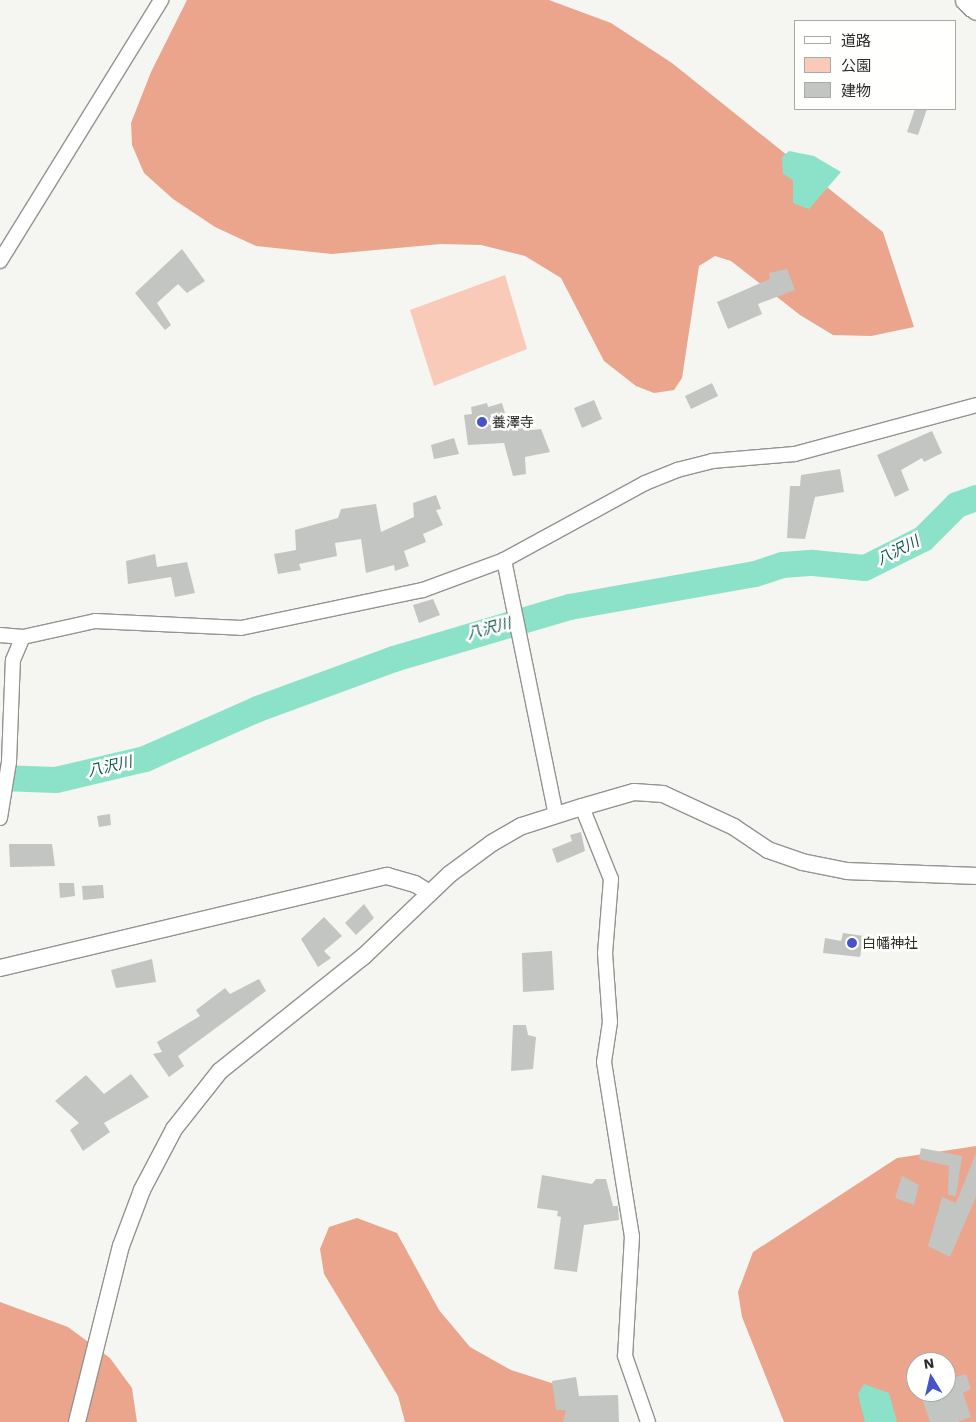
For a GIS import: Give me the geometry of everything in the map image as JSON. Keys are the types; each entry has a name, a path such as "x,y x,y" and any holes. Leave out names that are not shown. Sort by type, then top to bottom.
{"main road":[{"path":"966,0 976,9"}],"street":[{"path":"0,262 161,0"},
{"path":"0,636 23,637 95,621 241,628 423,590 504,560 645,483 677,470 712,462 795,454 976,405"},
{"path":"504,560 556,815"},
{"path":"0,818 9,762 13,660 23,637"},
{"path":"76,1422 121,1246 142,1190 174,1129 220,1071 363,957 430,894 492,843 522,826 634,792 664,794 734,827 768,850 802,862 847,872 976,876"},
{"path":"582,807 611,879 605,953 610,1022 604,1062 632,1236 625,1356 648,1422"},
{"path":"0,968 387,876 415,884 430,894"}],"green space":[{"path":"505,275 527,349 434,386 410,310"}],"shaded area":[{"path":"187,0 549,0 611,23 672,63 883,232 914,327 871,336 833,335 800,315 731,261 715,256 699,266 682,378 674,390 654,393 636,386 604,361 561,278 525,256 481,245 441,244 332,254 256,246 215,227 173,199 144,173 132,145 131,123 151,72"},
{"path":"789,151 814,156 841,172 809,209 793,203 793,180 783,174 782,157"},
{"path":"976,1146 976,1422 784,1422 742,1317 738,1292 753,1252 897,1158"},
{"path":"357,1218 397,1233 439,1310 470,1347 511,1370 564,1387 586,1422 405,1422 398,1396 324,1274 320,1249 329,1227"},
{"path":"0,1302 68,1327 110,1358 132,1388 137,1422 0,1422"},
{"path":"864,1384 889,1393 897,1422 865,1422 858,1394"}],"building":[{"path":"915,110 927,110 918,135 907,132"},
{"path":"182,249 205,281 187,293 178,284 157,303 171,325 165,330 135,293"},
{"path":"787,269 795,290 758,304 762,314 728,329 717,302 770,279 769,273"},
{"path":"712,383 718,396 691,409 685,396"},
{"path":"594,400 602,419 582,428 574,408"},
{"path":"487,403 488,407 502,403 507,420 526,417 532,430 541,429 550,452 525,457 526,474 513,476 504,443 468,445 464,415 472,414 471,407"},
{"path":"932,431 942,453 924,462 922,458 901,470 909,490 895,497 877,455"},
{"path":"454,438 459,454 434,459 431,445"},
{"path":"840,469 844,492 815,497 805,539 787,538 790,486 800,486 801,475"},
{"path":"436,495 441,509 436,510 443,525 423,534 426,542 404,551 409,566 395,571 394,565 366,573 361,539 335,543 337,556 299,564 301,570 278,574 274,554 296,550 295,530 338,518 341,509 376,504 381,532 414,517 413,503"},
{"path":"155,554 157,567 187,562 195,593 175,597 171,577 128,584 126,561"},
{"path":"433,599 440,615 419,623 413,605"},
{"path":"110,814 111,825 99,827 97,816"},
{"path":"581,832 585,851 557,863 552,849 572,841 570,835"},
{"path":"9,844 52,844 55,866 10,867"},
{"path":"59,883 74,883 75,896 60,898"},
{"path":"103,885 104,898 83,900 82,886"},
{"path":"364,904 374,918 356,935 345,923"},
{"path":"324,917 342,936 324,951 331,958 318,967 301,939"},
{"path":"843,933 864,936 860,957 823,953 825,938 841,941"},
{"path":"552,951 554,990 523,992 522,953"},
{"path":"152,959 156,982 116,988 111,970"},
{"path":"259,979 266,991 178,1056 184,1066 169,1077 153,1054 162,1052 157,1042 200,1016 196,1010 225,988 230,994"},
{"path":"513,1025 526,1025 528,1035 536,1037 533,1069 511,1071"},
{"path":"131,1074 149,1097 104,1123 110,1132 83,1151 70,1130 79,1123 55,1101 86,1075 104,1094"},
{"path":"921,1148 962,1156 956,1196 948,1195 949,1166 919,1159"},
{"path":"976,1153 976,1197 950,1257 928,1246 942,1197 956,1203"},
{"path":"542,1175 592,1184 596,1179 606,1179 613,1206 618,1206 619,1220 584,1225 577,1272 554,1269 561,1217 557,1216 558,1211 537,1208"},
{"path":"902,1176 919,1185 914,1205 895,1198"},
{"path":"966,1374 971,1389 963,1393 971,1417 957,1422 930,1422 923,1402 956,1402 956,1377"},
{"path":"576,1377 579,1396 618,1395 619,1422 563,1422 566,1410 556,1410 552,1381"}],"waterway":[{"name":"八沢川","path":"0,778 56,780 145,759 258,709 394,659 570,607 755,574 782,565 813,563 865,568 923,539 957,505 976,498"}],"place":[{"name":"養澤寺","path":"482,422"},
{"name":"白幡神社","path":"852,943"}]}
